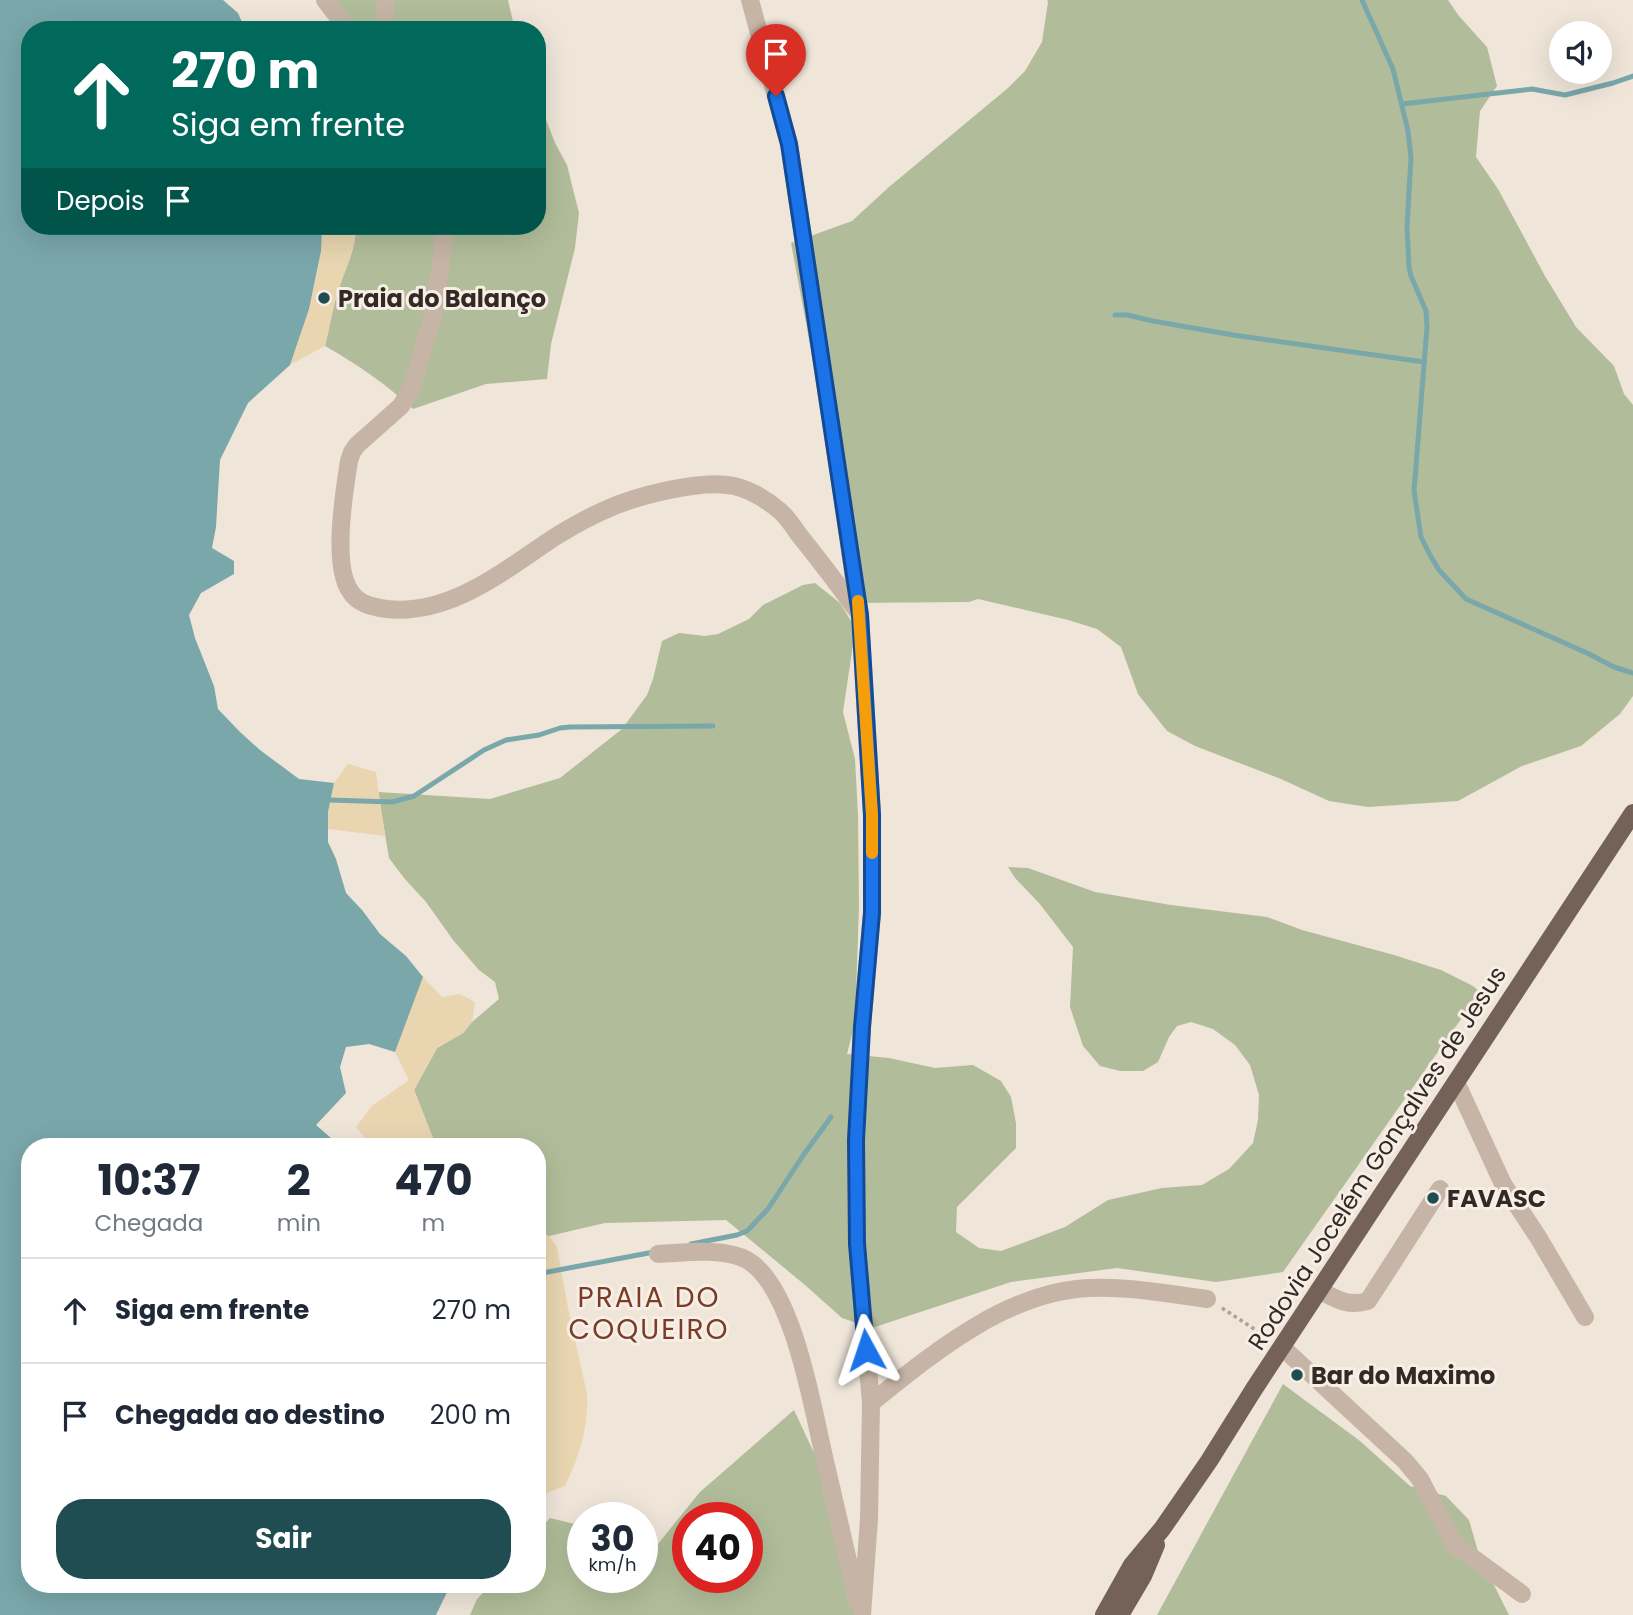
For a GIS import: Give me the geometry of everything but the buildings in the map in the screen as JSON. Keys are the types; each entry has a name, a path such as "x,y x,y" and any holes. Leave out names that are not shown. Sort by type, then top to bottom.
{"main road":[{"name":"Rodovia Jocelém Gonçalves de Jesus","path":"1104,1615 1132,1565 1162,1529 1633,813"},
{"name":"Rodovia Jocelém Gonçalves de Jesus","path":"1120,1615 1143,1576 1162,1529"}],"street":[{"path":"325,0 341,21"},
{"path":"385,21 386,0"},
{"path":"750,0 789,144 860,615 872,815 872,913 857,1128 857,1244 870,1403 869,1519 862,1615"},
{"path":"443,235 432,319 412,387 401,406 358,445 349,461 341,556 344,579 351,593 374,608 421,608 440,603 478,587 561,533 607,509 653,494 701,485 732,486 755,494 781,512 860,615"},
{"path":"1456,1082 1503,1184 1586,1317"},
{"path":"1319,1290 1343,1303 1368,1301 1440,1189"},
{"path":"658,1254 735,1255 750,1261 767,1278 780,1301 799,1350 862,1615"},
{"path":"870,1403 946,1345 1013,1307 1049,1294 1088,1288 1126,1289 1207,1299"},
{"path":"1282,1347 1405,1461 1420,1479 1454,1544 1522,1594"}],"path":[{"path":"1207,1299 1282,1347"}],"green space":[{"path":"325,0 508,0 513,21 336,21"},
{"path":"1047,0 1448,0 1487,47 1497,86 1480,111 1476,157 1498,189 1576,327 1614,366 1624,394 1633,405 1633,696 1620,714 1581,746 1522,766 1458,801 1368,807 1329,801 1281,779 1195,746 1167,731 1138,694 1121,647 1097,629 978,599 969,602 848,603 821,403 791,243 852,221 1008,88 1025,71 1042,42"},
{"path":"546,120 567,165 579,213 575,248 551,344 547,379 486,384 413,409 371,375 325,346 338,293 356,235 546,235"},
{"path":"815,583 840,603 851,621 854,638 843,712 855,759 858,815 859,907 855,1023 847,1054 889,1058 935,1068 973,1065 1001,1081 1011,1097 1016,1123 1016,1148 957,1207 956,1232 979,1248 1001,1251 1065,1227 1108,1200 1162,1188 1202,1185 1229,1169 1253,1143 1258,1120 1259,1095 1250,1065 1235,1045 1213,1029 1191,1022 1177,1026 1158,1062 1143,1071 1120,1071 1100,1066 1083,1046 1070,1007 1073,947 1008,867 1028,868 1095,892 1267,917 1302,930 1441,970 1480,992 1283,1272 1216,1282 1117,1268 1011,1282 872,1328 842,1318 726,1220 605,1223 546,1235 546,1138 433,1138 414,1090 437,1048 463,1033 499,999 495,982 479,970 453,940 389,858 378,792 490,799 560,778 622,729 647,695 662,641 679,633 705,636 718,634 749,619 763,605 803,585"},
{"path":"1283,1384 1360,1441 1410,1486 1446,1496 1469,1520 1479,1555 1509,1615 1157,1615"},
{"path":"794,1410 815,1455 856,1615 470,1615 477,1599 483,1593 546,1593 546,1522 550,1518 567,1522 567,1593 658,1593 658,1544 672,1527 672,1593 763,1593 763,1502 692,1502"}],"sand":[{"name":"Praia do Balanço","path":"321,235 355,235 325,346 290,365 311,297"},
{"path":"348,764 376,772 385,836 328,829 328,812 334,783"},
{"path":"423,977 442,997 460,994 475,1002 472,1022 463,1033 437,1048 414,1090 433,1138 365,1138 356,1127 372,1106 409,1080 395,1052"},
{"path":"546,1235 557,1247 587,1394 582,1441 565,1486 546,1493"}],"water":[{"path":"0,0 223,0 238,13 241,21 21,21 21,235 322,235 309,309 290,365 248,403 220,460 212,548 234,561 234,574 201,593 189,615 214,686 218,709 260,750 299,779 334,783 328,812 328,842 346,893 380,934 406,956 423,977 395,1052 369,1044 346,1047 340,1067 346,1093 316,1125 331,1138 21,1138 21,1593 447,1593 436,1615 0,1615"}],"waterway":[{"path":"1362,0 1393,69 1408,131 1411,158 1407,227 1409,267 1426,311 1427,327 1414,491 1421,537 1439,570 1466,599 1614,667 1633,673"},
{"path":"1402,104 1532,89 1565,95 1633,76"},
{"path":"1115,315 1424,362"},
{"path":"330,800 392,802 414,796 484,750 506,740 539,735 560,728 713,726"},
{"path":"691,1244 747,1231 768,1209 831,1117"},
{"path":"546,1272 654,1252"}],"slow traffic":[{"path":"858,601 872,815 872,853"}],"place":[{"name":"Praia do Balanço","path":"324,298"},
{"name":"FAVASC","path":"1433,1198"},
{"name":"Bar do Maximo","path":"1297,1375"}],"district":[{"name":"PRAIA DO COQUEIRO","path":"649,1313"}],"route":[{"path":"776,96 789,144 860,615 872,815 872,913 856,1140 857,1244 866,1350"}]}
